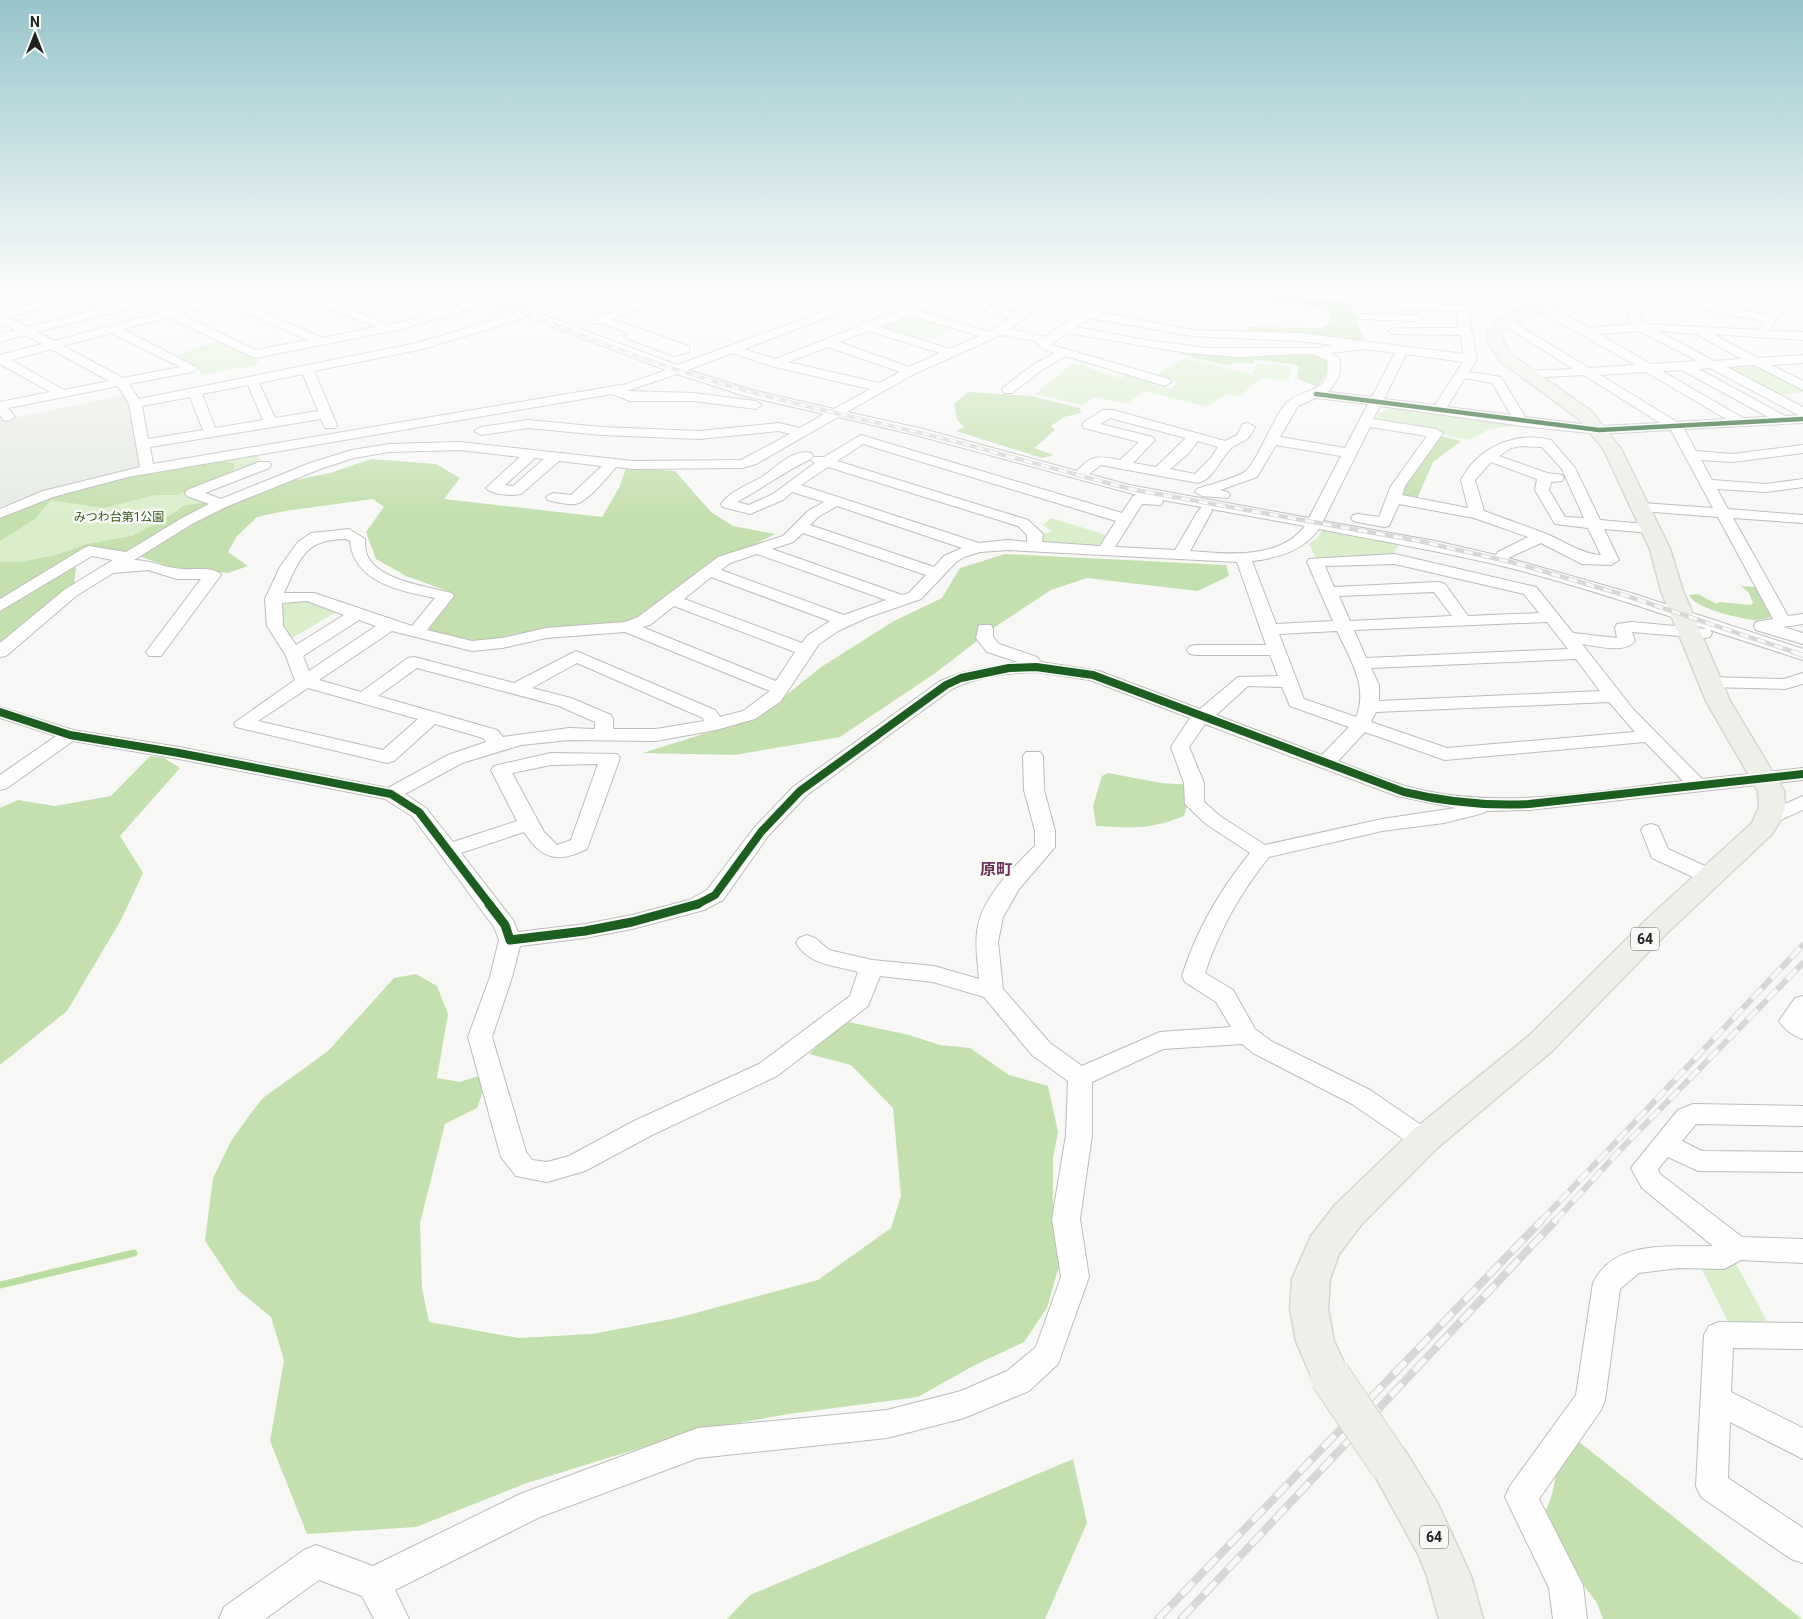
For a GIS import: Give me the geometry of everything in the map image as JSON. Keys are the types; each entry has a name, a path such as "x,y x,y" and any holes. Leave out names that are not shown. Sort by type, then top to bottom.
{"main road":[{"path":"1519,367 1585,415 1605,440 1647,518 1660,549 1672,591 1695,619 1710,682 1736,734 1771,791 1774,803 1771,817"},
{"name":"64","path":"1461,1619 1455,1589 1442,1553 1421,1513 1330,1376 1315,1341 1309,1308 1311,1278 1324,1247 1348,1215 1424,1140 1541,1043 1657,926 1762,830 1771,817"}],"street":[{"path":"13,367 61,394"},
{"path":"91,367 120,382 136,404 148,469"},
{"path":"3,410 61,394 192,368 189,367"},
{"path":"136,404 319,367"},
{"path":"678,367 682,368"},
{"path":"678,367 749,393 900,421 1133,485 1503,558 1803,655"},
{"path":"0,514 48,494 102,478 613,390 686,367"},
{"path":"790,367 879,387"},
{"path":"897,367 910,371"},
{"path":"0,652 70,593 187,521 221,504 335,459 372,450 432,445 532,454 611,464 659,466 742,464 751,461 879,387 920,367"},
{"path":"1008,390 1039,367"},
{"path":"1114,367 1165,382"},
{"path":"1315,520 1202,492 1252,474 1293,403 1316,394 1327,386 1335,371 1335,367"},
{"path":"391,794 431,770 498,744 521,739 569,734 656,735 716,724 749,715 770,701 805,650 822,634 842,620 904,601 923,590 950,559 978,548 1008,545 1243,558 1268,554 1295,544 1304,539 1315,520 1396,367"},
{"path":"1438,411 1466,367"},
{"path":"1581,367 1675,426 1784,622"},
{"path":"1647,367 1740,422"},
{"path":"1529,375 1655,367"},
{"path":"1686,367 1783,420"},
{"path":"1717,367 1803,412"},
{"path":"1765,367 1803,386"},
{"path":"307,369 335,438"},
{"path":"1462,374 1497,380 1522,422"},
{"path":"252,380 271,424"},
{"path":"613,390 630,397 694,397 784,409 779,427"},
{"path":"196,392 211,434"},
{"path":"1774,396 1803,393"},
{"path":"1316,394 1522,422 1605,440 1675,426 1803,419"},
{"path":"838,410 1093,481 1169,497 1315,520"},
{"path":"1123,465 1148,440 1089,425 1108,413 1226,445"},
{"path":"144,444 326,414"},
{"path":"472,414 491,450"},
{"path":"1105,551 1138,498 1205,511 1315,520 1384,523 1398,486 1436,433 1366,422"},
{"path":"1757,422 1803,448"},
{"path":"481,431 528,424 602,431 699,435 779,427 800,432"},
{"path":"1083,472 1098,460 1198,479 1217,460 1226,445 1242,438 1248,427"},
{"path":"1159,472 1183,451 1194,437"},
{"path":"806,456 780,468 767,480 732,499 728,504 750,510 778,497 790,486 862,439 1125,519"},
{"path":"1272,440 1350,453"},
{"path":"1392,498 1477,514 1541,537 1574,552 1582,559 1611,560 1568,468 1546,443 1519,442 1506,445 1477,467 1468,480 1477,514"},
{"path":"775,446 1023,524 1035,534 1034,546"},
{"path":"1691,455 1732,458 1803,448"},
{"path":"260,450 269,485"},
{"path":"532,454 493,488 516,491 555,457"},
{"path":"1490,457 1545,477 1573,480"},
{"path":"553,497 574,500 594,483 611,464"},
{"path":"221,504 192,492 264,465"},
{"path":"1545,477 1542,490 1560,520 1594,524 1647,518 1724,514 1802,521"},
{"path":"1707,484 1766,488 1803,483"},
{"path":"790,486 978,548"},
{"path":"273,599 308,596 389,625 472,646 502,643 546,633 627,627 644,620 724,560 788,538 814,514 836,501"},
{"path":"1180,556 1205,511"},
{"path":"336,534 344,517"},
{"path":"801,527 937,573"},
{"path":"304,681 294,654 275,626 273,599 288,567 303,545 316,536 349,534 357,539 361,558 380,576 406,587 446,596 416,632"},
{"path":"1491,581 1503,558 1541,537"},
{"path":"758,549 904,601"},
{"path":"0,606 89,551 127,557"},
{"path":"1243,558 1296,702 1445,754 1648,736"},
{"path":"1325,763 1361,725 1371,707 1372,696 1370,685 1315,562 1394,559 1530,590 1613,696 1648,736 1698,786"},
{"path":"103,572 132,565 149,566 177,574 213,575 155,652"},
{"path":"709,571 842,620"},
{"path":"1328,592 1438,587 1464,621"},
{"path":"672,600 805,650"},
{"path":"294,654 357,614"},
{"path":"1269,629 1552,618"},
{"path":"1695,619 1717,632 1803,664"},
{"path":"1568,638 1620,643 1626,641 1623,628 1695,619 1803,648"},
{"path":"1803,619 1762,626 1803,639"},
{"path":"389,625 243,723 387,758 431,718"},
{"path":"627,627 780,689"},
{"path":"985,629 984,638 993,648 1031,661 1036,667"},
{"path":"1196,650 1276,650"},
{"path":"1360,663 1580,654"},
{"path":"517,689 576,656 709,714 716,724"},
{"path":"362,699 414,662 565,702 604,719 606,722 604,734"},
{"path":"510,940 586,931 632,922 696,905 715,895 761,832 800,791 946,685 961,678 983,672 1036,667 1094,675 1417,796 1479,805 1529,804 1763,780 1803,774"},
{"path":"1710,682 1785,684 1803,678"},
{"path":"304,681 490,734 498,744"},
{"path":"1262,852 1213,820 1195,804 1193,796 1194,783 1180,747 1196,722 1244,681 1288,682"},
{"path":"1371,707 1613,696"},
{"path":"0,712 70,735 179,752 391,794 419,812 450,850 505,925 510,940 501,978 480,1037 514,1156 525,1169 547,1172 576,1164 643,1128 768,1070 860,1000 870,968"},
{"path":"0,784 70,735"},
{"path":"992,991 987,930 996,909 1011,884 1045,846 1045,831 1034,790 1033,756"},
{"path":"610,758 580,844 569,850 553,851 541,845 529,824 500,770 551,759 610,758"},
{"path":"1771,817 1803,802"},
{"path":"1424,1140 1361,1097 1262,1046 1247,1035 1225,996 1193,976 1199,956 1230,895 1262,852 1382,825 1444,817 1478,808 1479,805"},
{"path":"450,850 529,824"},
{"path":"1652,830 1659,853 1710,877"},
{"path":"807,943 822,956 849,961 870,968 910,970 934,974 992,991 1041,1049 1080,1077"},
{"path":"1803,1004 1791,1021 1803,1030"},
{"path":"1080,1077 1160,1041 1247,1035"},
{"path":"374,1583 531,1505 698,1444 887,1424 964,1404 1018,1381 1048,1355 1075,1277 1066,1219 1079,1135 1080,1077"},
{"path":"1803,1116 1693,1114 1687,1118 1644,1168 1651,1181 1736,1248 1803,1251"},
{"path":"1666,1144 1698,1161 1803,1162"},
{"path":"1570,1619 1566,1585 1521,1497 1590,1400 1607,1283 1632,1262 1679,1256 1724,1257 1736,1248"},
{"path":"1803,1336 1719,1335 1712,1486 1803,1547"},
{"path":"1716,1399 1803,1444"},
{"path":"236,1619 316,1562 374,1583 392,1619"}],"shaded area":[{"path":"123,395 130,407 141,464 136,468 69,483 0,507 0,421"}],"green space":[{"path":"193,367 247,367 203,375"},
{"path":"1069,367 1084,367 1121,378 1127,373 1157,383 1154,385 1170,389 1179,382 1156,375 1170,367 1220,367 1252,374 1255,367 1293,367 1288,381 1263,378 1237,397 1226,394 1207,407 1145,391 1126,404 1096,397 1083,405 1035,394"},
{"path":"1299,367 1327,367 1328,371 1317,387 1297,378"},
{"path":"1722,367 1759,367 1803,388 1803,392 1778,395"},
{"path":"968,392 1030,396 1080,408 1081,413 1064,417 1051,426 1055,430 1034,448 1054,455 1042,458 956,431 965,427 957,420 954,404"},
{"path":"1388,409 1517,425 1490,429 1469,440 1376,421 1378,414"},
{"path":"1441,436 1461,441 1433,462 1416,501 1397,497"},
{"name":"みつわ台第1公園","path":"258,455 261,464 189,493 216,505 126,556 90,549 0,604 0,521 62,494 133,476"},
{"path":"371,459 436,464 460,478 444,499 602,517 619,488 626,468 675,471 711,512 733,526 775,534 720,562 638,619 617,624 513,634 483,642 423,630 453,593 406,576 376,559 366,532 384,507 373,499 285,511 257,517 237,536 228,552 248,566 228,573 170,567 130,553 89,547 65,559 76,568 74,583 7,643 0,641 0,562 20,562 56,555 87,544 132,536 183,506 228,498 285,482 330,473"},
{"path":"210,461 235,463 233,471 177,495 155,495 104,508 51,500 35,519 0,541 0,518 56,493 121,475"},
{"path":"1051,518 1110,536 1102,547 1043,542 1041,534 1052,532 1043,525"},
{"path":"1323,529 1400,543 1391,557 1317,560 1309,544 1318,537"},
{"path":"1005,554 1226,565 1229,576 1198,591 1087,578 1051,590 998,625 934,674 840,737 734,755 643,753 760,716 821,667 894,621 942,598 960,568"},
{"path":"1741,586 1756,587 1773,617 1756,620 1727,615 1699,604 1689,595 1698,594 1717,604 1719,602 1751,605 1753,603 1749,593"},
{"path":"307,599 340,610 290,639 277,625 281,600"},
{"path":"150,756 164,758 180,768 120,836 143,873 121,920 67,1011 0,1065 0,808 18,800 55,806 111,796"},
{"path":"1108,773 1161,783 1193,785 1184,816 1151,826 1096,826 1093,806 1102,776"},
{"path":"416,974 437,986 448,1014 437,1078 460,1082 481,1075 482,1094 477,1108 445,1124 420,1223 422,1289 429,1322 519,1338 592,1334 677,1318 818,1280 891,1228 901,1196 893,1108 851,1065 809,1054 844,1021 909,1035 940,1045 970,1048 1009,1075 1048,1086 1058,1132 1053,1158 1053,1218 1064,1249 1047,1308 1024,1342 973,1366 918,1397 789,1414 699,1430 527,1483 416,1527 307,1534 270,1441 284,1360 271,1317 238,1290 205,1241 213,1178 231,1141 263,1098 328,1051 394,978"},
{"path":"1736,1264 1773,1332 1733,1332 1701,1267"},
{"path":"1578,1441 1802,1619 1603,1619 1597,1603 1539,1527 1552,1495 1558,1464"},
{"path":"1073,1459 1087,1523 1045,1619 727,1619 750,1595"}],"waterway":[{"path":"0,1285 134,1253"}],"railway":[{"path":"668,367 781,400 994,452"},
{"path":"989,451 1130,489 1419,541 1515,563 1624,595 1797,653"},
{"path":"1793,652 1803,655"},
{"path":"1540,1222 1803,945"},
{"path":"1554,1222 1622,1148 1803,963"},
{"path":"1158,1619 1541,1221"},
{"path":"1181,1619 1555,1221"}],"cycle path":[{"path":"1316,394 1599,430 1803,419"},
{"path":"0,712 70,735 179,753 391,794 419,812 505,925 510,940 585,931 632,922 696,905 715,895 761,832 800,791 946,685 961,678 1009,668 1036,667 1093,675 1404,792 1435,799 1497,805 1529,804 1803,774"}],"district":[{"name":"原町","path":"996,869"}]}
